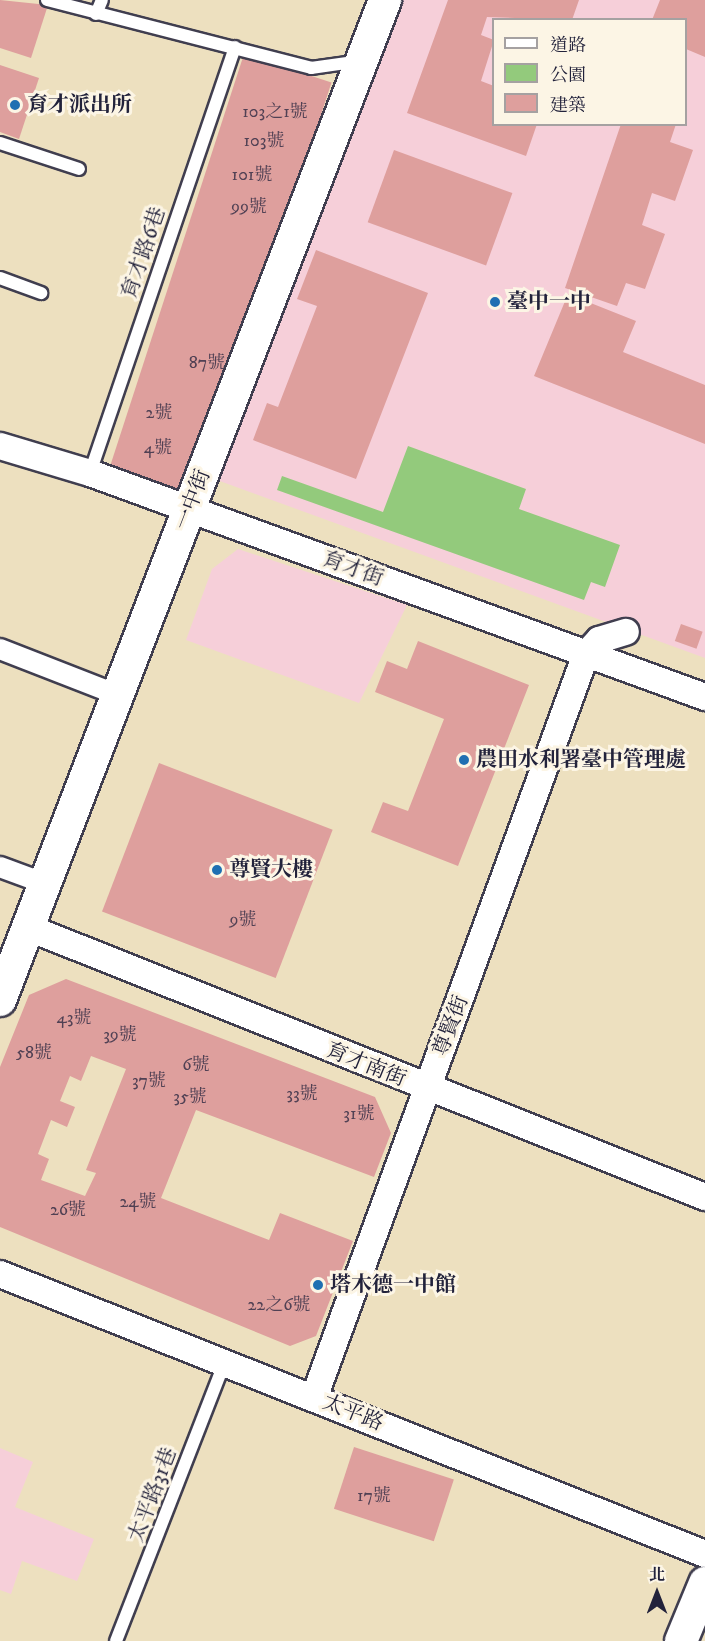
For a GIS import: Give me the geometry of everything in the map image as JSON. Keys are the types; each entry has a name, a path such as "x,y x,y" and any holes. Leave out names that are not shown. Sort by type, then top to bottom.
{"street":[{"name":"一中街","path":"0,1000 385,0"},
{"name":"育才街","path":"0,446 90,473 705,698"},
{"path":"586,654 600,640 626,632"},
{"path":"0,649 118,695"},
{"name":"尊賢街","path":"314,1398 586,654"},
{"path":"0,867 46,884"},
{"name":"育才南街","path":"29,928 427,1090 705,1197"},
{"name":"太平路","path":"0,1274 705,1554"},
{"path":"681,1641 705,1583"}],"lane":[{"path":"47,0 96,14 235,46 311,68 362,61"},
{"path":"96,14 102,0"},
{"name":"育才路6巷","path":"90,473 235,46"},
{"path":"0,143 79,169"},
{"path":"0,278 41,293"},
{"name":"太平路31巷","path":"116,1641 225,1362"}],"shaded area":[{"name":"臺中一中","path":"403,0 705,0 705,658 217,480"},
{"path":"238,549 407,605 359,703 186,640 212,569"},
{"path":"0,1448 33,1462 15,1507 94,1539 77,1581 22,1561 11,1594 0,1590"}],"green space":[{"path":"408,446 526,489 519,509 620,545 605,587 591,582 584,600 277,490 282,476 383,512"}],"building":[{"path":"0,0 48,5 31,58 0,48"},
{"path":"448,0 579,0 573,18 487,17 481,35 492,39 492,46 481,81 492,85 492,126 536,126 526,156 407,113"},
{"path":"660,0 705,0 705,57 687,49 687,18 653,18"},
{"path":"244,54 331,82 197,495 110,467"},
{"name":"育才派出所","path":"0,65 39,78 19,139 0,132"},
{"path":"620,126 675,126 670,142 693,150 675,201 652,193 642,225 665,234 645,289 626,283 617,306 565,288"},
{"path":"394,150 512,193 486,265 368,222"},
{"path":"316,250 428,293 356,479 253,440 267,403 278,407 317,306 297,299"},
{"path":"568,294 636,321 623,352 705,385 705,444 534,376"},
{"path":"681,624 703,632 696,649 675,641"},
{"name":"農田水利署臺中管理處","path":"418,641 529,685 458,866 371,832 383,802 408,811 444,719 375,692 387,661 407,669"},
{"name":"尊賢大樓","path":"159,763 333,830 276,978 102,911"},
{"path":"66,979 375,1097 391,1133 374,1177 196,1110 161,1198 269,1240 280,1213 353,1241 316,1336 290,1346 0,1227 0,1067 29,995","holes":["91,1056 126,1069 86,1170 96,1173 85,1196 41,1180 49,1159 38,1154 51,1120 67,1127 75,1107 60,1101 70,1076 81,1081"]},
{"path":"354,1447 454,1479 434,1541 334,1509"}],"place":[{"name":"育才派出所","path":"15,105"},
{"name":"臺中一中","path":"495,302"},
{"name":"農田水利署臺中管理處","path":"464,760"},
{"name":"尊賢大樓","path":"217,870"},
{"name":"塔木德一中館","path":"318,1285"}]}
